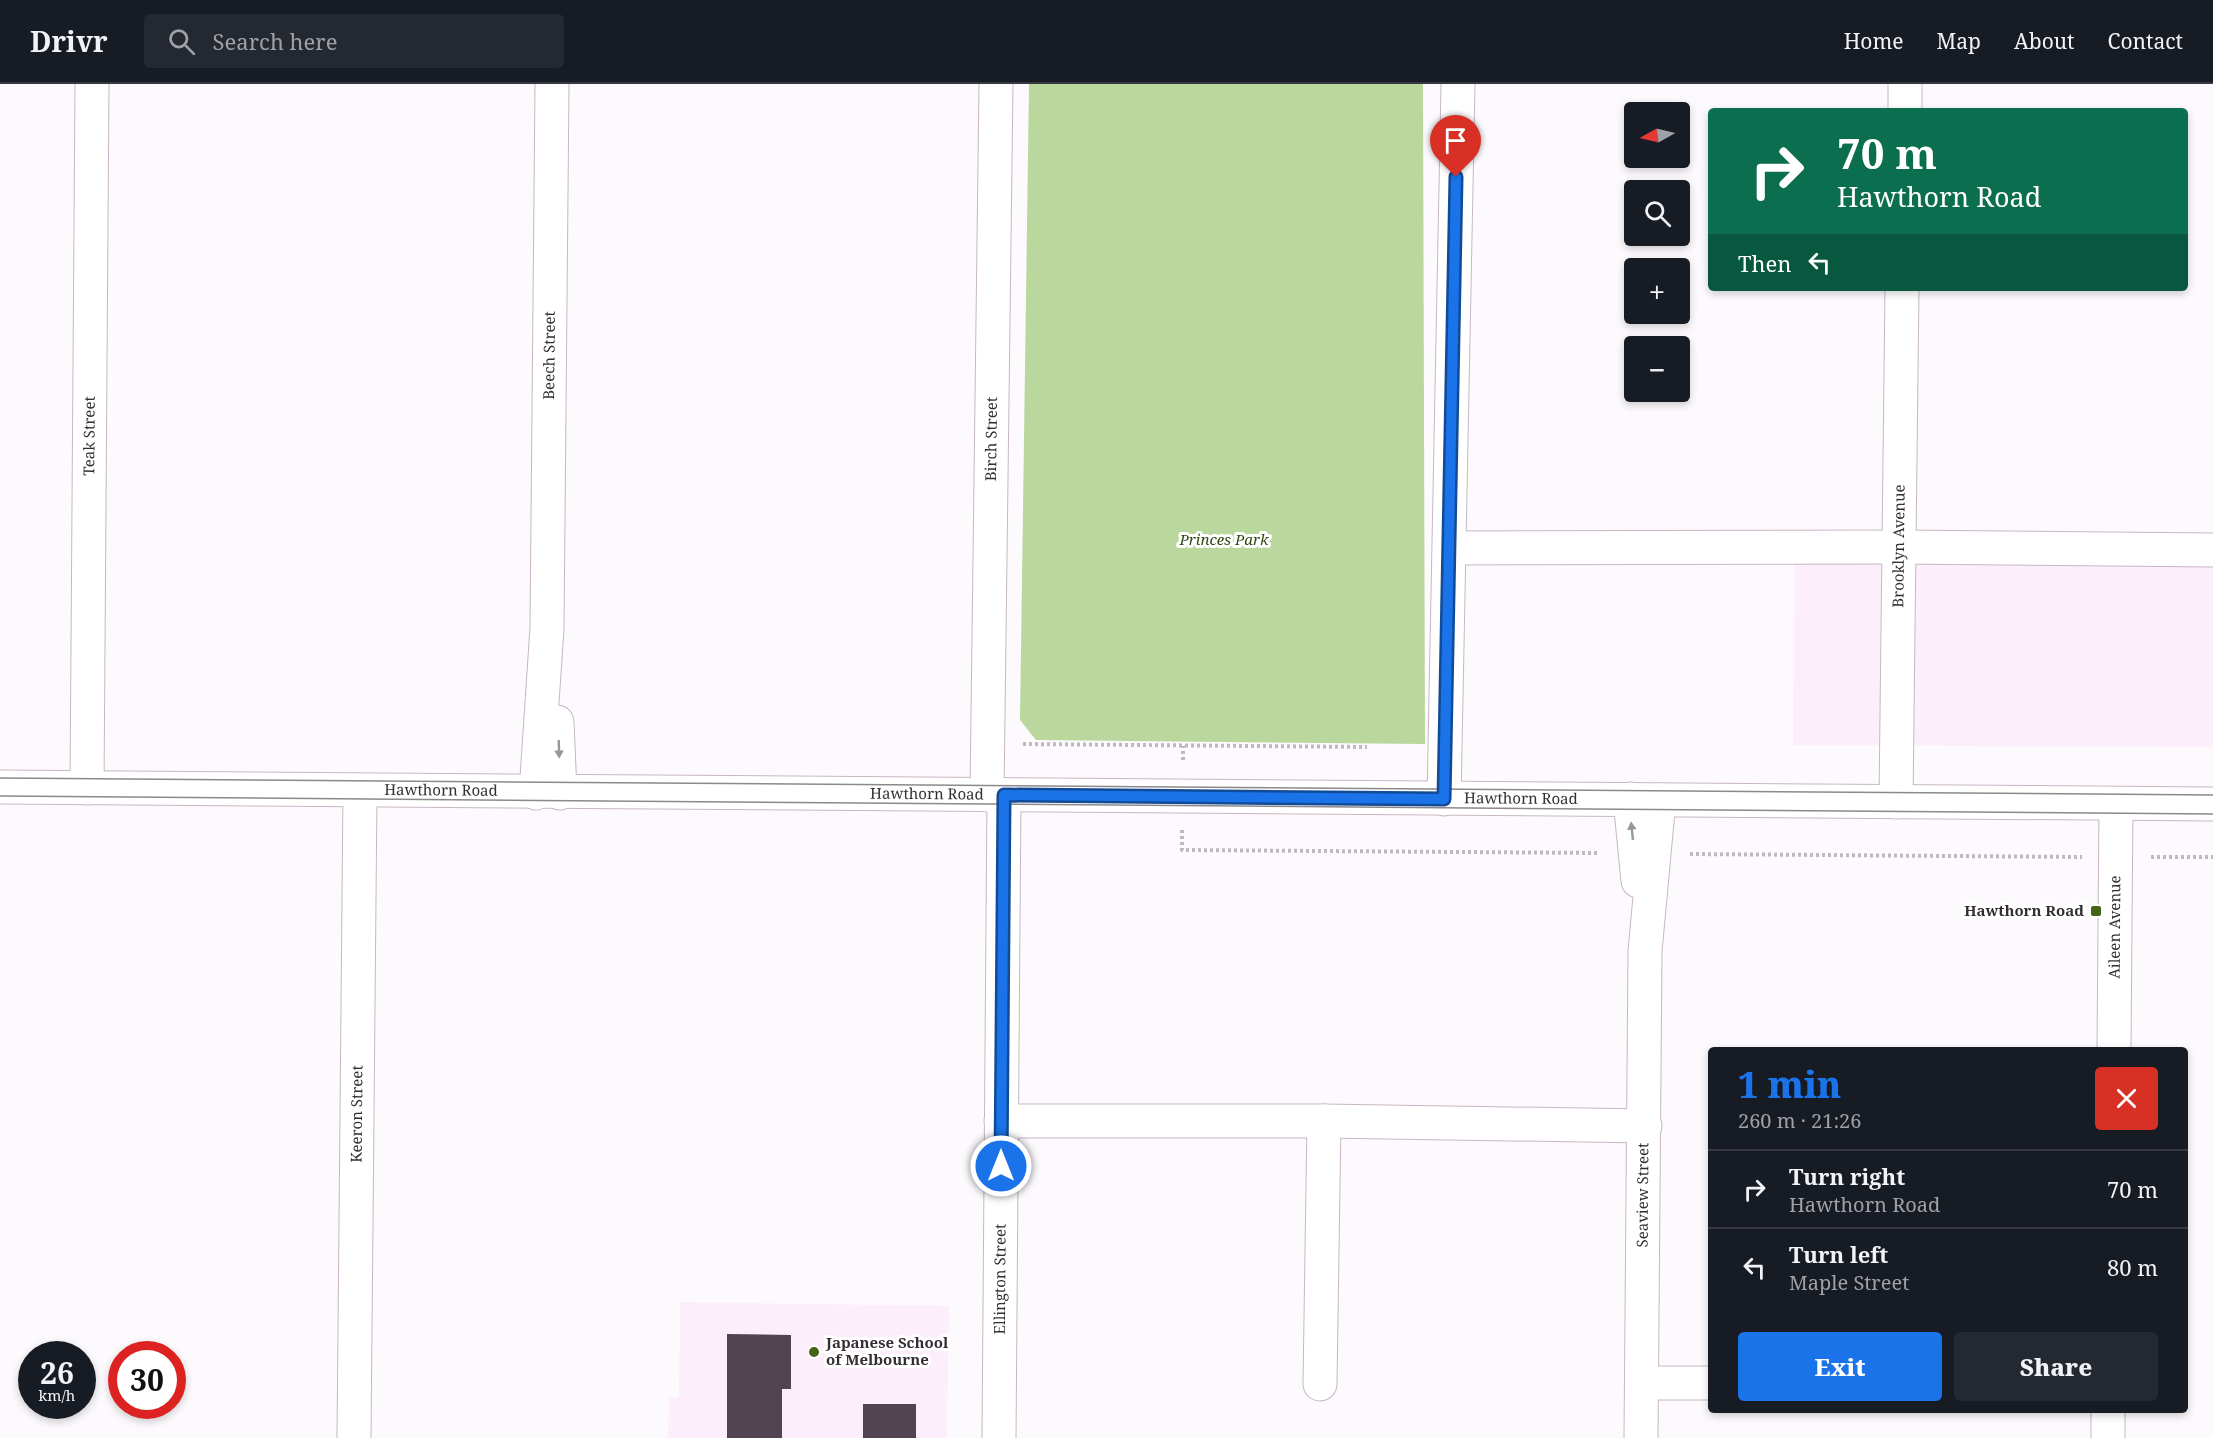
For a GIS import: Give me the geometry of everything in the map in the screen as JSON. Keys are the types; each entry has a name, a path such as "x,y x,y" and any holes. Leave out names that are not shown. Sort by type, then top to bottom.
{"street":[{"name":"Teak Street","path":"87,788 92,84"},
{"name":"Beech Street","path":"548,793 559,742 547,628 552,84"},
{"name":"Birch Street","path":"996,84 988,744 996,795"},
{"path":"1444,799 1458,84"},
{"path":"1905,84 1905,108"},
{"name":"Brooklyn Avenue","path":"1896,802 1902,291"},
{"path":"1450,548 1899,547 2213,550"},
{"name":"Hawthorn Road","path":"0,787 2213,804"},
{"name":"Keeron Street","path":"354,1438 360,791"},
{"name":"Ellington Street","path":"996,795 1001,1121 999,1438"},
{"name":"Seaview Street","path":"1641,1438 1645,1126 1645,799"},
{"name":"Aileen Avenue","path":"2114,1047 2116,804"},
{"path":"1001,1121 1324,1121 1645,1126"},
{"path":"1320,1384 1324,1121"},
{"path":"1642,1383 1708,1383"},
{"path":"2108,1413 2108,1438"}],"path":[{"path":"988,744 1367,747"},
{"path":"1183,746 1182,850 1645,851 1694,855 2084,857"},
{"path":"2141,857 2213,857"}],"shaded area":[{"path":"1795,540 2213,541 2213,747 1793,745"},
{"name":"Japanese School of Melbourne","path":"680,1302 949,1306 947,1438 668,1438 669,1397 679,1397"}],"green space":[{"name":"Princes Park","path":"1029,84 1423,84 1425,744 1036,740 1020,720"}],"building":[{"path":"727,1334 791,1335 791,1389 782,1389 782,1438 727,1438"},
{"path":"863,1404 916,1404 916,1438 863,1438"}],"tram line":[{"path":"0,778 2213,795"},
{"path":"0,796 2213,814"}],"place":[{"name":"Hawthorn Road","path":"2096,911"},
{"name":"Japanese School of Melbourne","path":"814,1352"}],"route":[{"path":"1001,1166 1004,795 1444,799 1456,177"}]}
